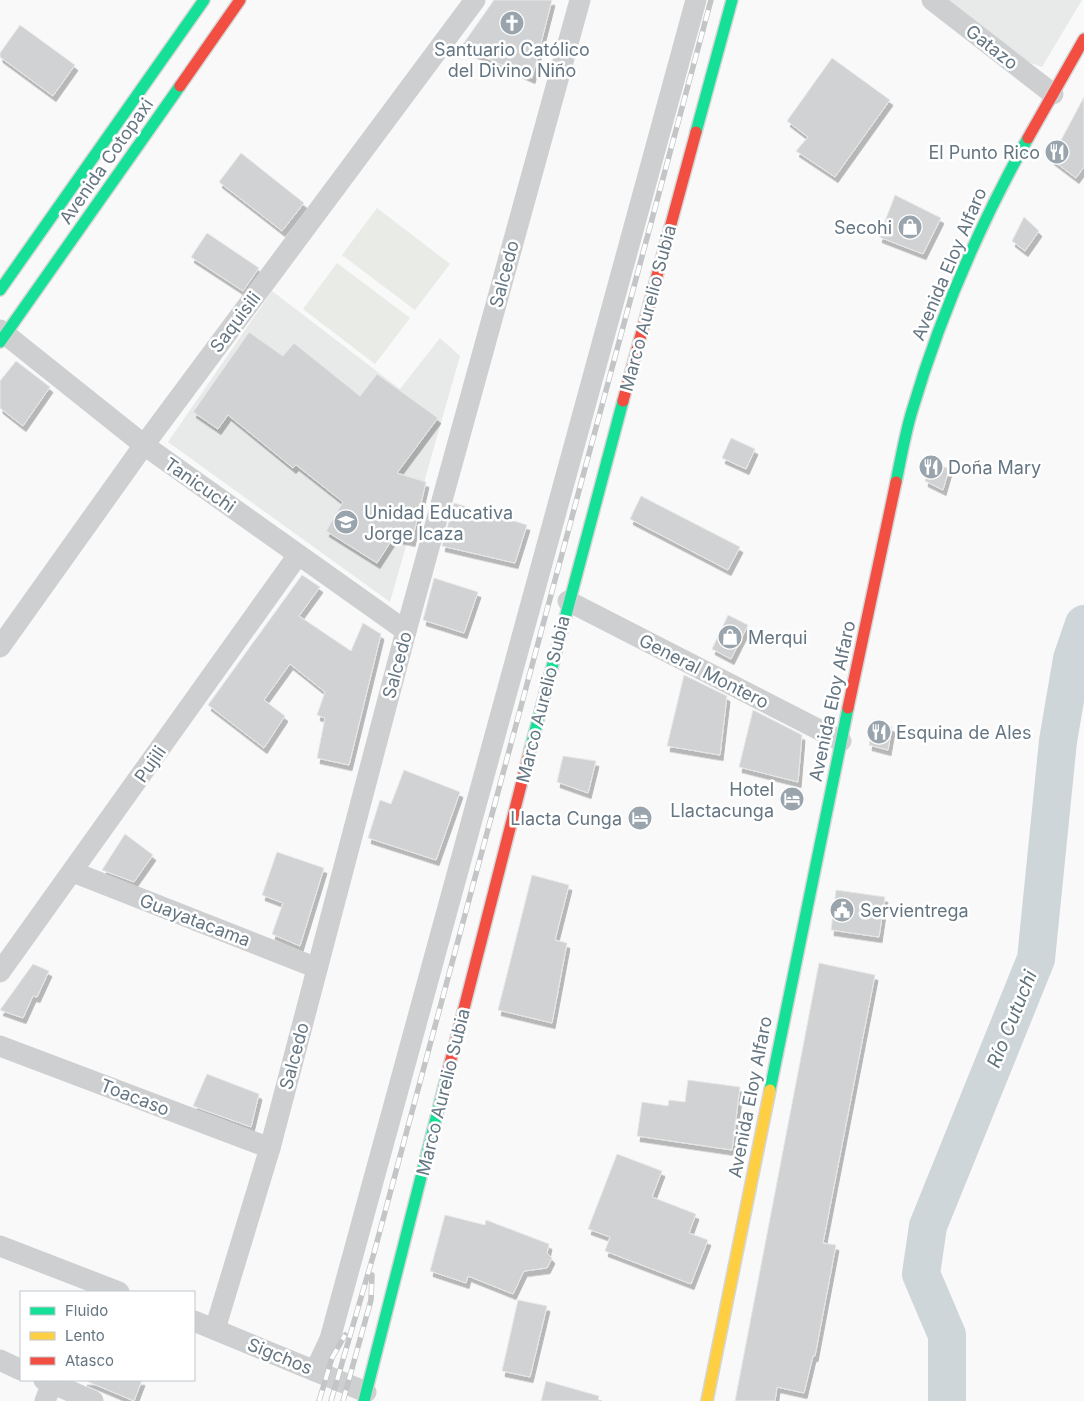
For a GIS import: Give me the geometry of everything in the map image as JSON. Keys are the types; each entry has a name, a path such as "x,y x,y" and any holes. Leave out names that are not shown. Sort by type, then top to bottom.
{"main road":[{"name":"Avenida Cotopaxi","path":"0,290 204,0"},
{"name":"Avenida Cotopaxi","path":"2,335 240,0"},
{"name":"Marco Aurelio Subia","path":"365,1396 568,601 732,0"},
{"path":"182,31 207,47"},
{"name":"Avenida Eloy Alfaro","path":"707,1401 841,741 911,413 937,331 954,288 1009,172 1084,39"}],"street":[{"name":"Saquisili","path":"0,647 144,445 475,0"},
{"name":"Salcedo","path":"215,1329 270,1148 406,631 580,0"},
{"name":"Marco Aurelio Subia","path":"316,1371 330,1340 696,0"},
{"name":"Gatazo","path":"932,0 1052,94"},
{"name":"Tanicuchi","path":"2,335 144,445 406,631"},
{"name":"Pujili","path":"0,972 298,555"},
{"name":"General Montero","path":"568,601 841,741"},
{"name":"Guayatacama","path":"73,872 317,968"},
{"name":"Toacaso","path":"0,1046 270,1148"},
{"path":"0,1246 116,1291"},
{"name":"Sigchos","path":"195,1321 316,1371 365,1396"},
{"path":"0,1360 20,1370"},
{"path":"47,1388 93,1401"}],"shaded area":[{"path":"949,0 1082,0 1042,67 1023,60"},
{"path":"377,208 450,264 415,310 342,255"},
{"path":"337,263 410,318 375,364 303,309"},
{"name":"Unidad Educativa Jorge Icaza","path":"272,291 400,389 440,338 460,356 390,602 168,442"}],"building":[{"name":"Santuario Católico del Divino Niño","path":"494,0 552,0 532,78 461,47"},
{"path":"20,25 75,65 53,96 0,57 0,53"},
{"path":"832,58 890,100 835,177 796,151 808,137 787,121"},
{"path":"1084,97 1084,167 1076,178 1051,159"},
{"path":"241,153 304,203 282,231 219,182"},
{"name":"Secohi","path":"895,195 941,218 923,254 879,237"},
{"path":"1024,217 1039,231 1025,251 1012,241"},
{"path":"207,233 259,268 243,291 191,257"},
{"path":"249,332 283,356 294,343 360,396 377,374 438,418 397,473 426,482 412,541 394,537 377,563 326,531 343,502 296,465 293,468 228,415 218,429 193,412"},
{"path":"16,361 50,387 23,426 0,408 0,381"},
{"path":"731,438 755,449 746,469 722,458"},
{"path":"930,461 949,469 943,490 925,481"},
{"path":"641,496 740,547 728,570 630,519"},
{"path":"454,503 527,525 515,563 442,546"},
{"path":"302,575 320,587 299,616 351,651 363,623 381,634 349,765 317,758 325,718 317,715 325,692 290,664 264,700 285,716 264,748 208,705"},
{"path":"434,578 478,592 464,633 423,620"},
{"name":"Merqui","path":"728,615 748,625 731,659 712,649"},
{"path":"684,675 727,696 720,755 667,746"},
{"path":"753,710 802,735 798,782 739,767"},
{"path":"874,720 892,727 888,750 869,745"},
{"path":"563,756 596,761 588,793 557,782"},
{"path":"404,770 460,792 436,860 368,838 380,800 391,804"},
{"path":"125,834 153,855 134,882 102,870"},
{"path":"277,852 324,868 300,946 272,934 283,903 262,895"},
{"path":"532,875 569,885 555,940 567,943 552,1023 498,1010"},
{"path":"836,890 885,897 879,937 831,930"},
{"path":"819,963 875,975 823,1243 836,1245 815,1356 813,1356 804,1393 777,1387 775,1401 735,1401"},
{"path":"33,964 49,971 37,997 33,996 23,1018 0,1010"},
{"path":"207,1074 259,1094 251,1127 193,1106"},
{"path":"688,1080 740,1087 732,1150 637,1136 642,1102 668,1106 669,1100 685,1102"},
{"path":"617,1154 662,1171 652,1197 696,1214 689,1233 708,1240 691,1284 605,1251 610,1237 588,1229"},
{"path":"445,1215 485,1225 486,1220 549,1244 547,1253 552,1258 547,1268 524,1271 513,1294 468,1276 466,1283 430,1271"},
{"path":"518,1300 547,1306 530,1377 502,1371"},
{"path":"86,1381 142,1381 134,1401"},
{"path":"546,1381 599,1396 598,1401 541,1401"}],"waterway":[{"name":"Río Cutuchi","path":"947,1401 947,1335 921,1274 928,1226 1036,959 1058,741 1072,659 1084,624"}],"railway":[{"path":"331,1401 374,1253 711,0"},
{"path":"343,1401 371,1300 372,1275"},
{"path":"319,1401 332,1358 345,1335"}],"traffic: fast":[{"path":"0,290 204,0"},
{"path":"696,132 732,0"},
{"path":"0,342 180,86"},
{"path":"896,482 912,411 948,306 978,237 1028,138"},
{"path":"530,750 623,401"},
{"path":"770,1090 848,708"},
{"path":"364,1401 448,1071"}],"traffic: slow":[{"path":"707,1401 770,1090"}],"traffic: jam":[{"path":"180,86 240,0"},
{"path":"1028,138 1084,39"},
{"path":"623,401 696,132"},
{"path":"848,708 896,482"},
{"path":"448,1071 530,750"}],"place":[{"name":"Santuario Católico del Divino Niño","path":"512,23"},
{"name":"El Punto Rico","path":"1057,152"},
{"name":"Secohi","path":"910,227"},
{"name":"Doña Mary","path":"931,467"},
{"name":"Unidad Educativa Jorge Icaza","path":"346,522"},
{"name":"Merqui","path":"730,637"},
{"name":"Esquina de Ales","path":"879,732"},
{"name":"Hotel Llactacunga","path":"792,799"},
{"name":"Llacta Cunga","path":"640,818"},
{"name":"Servientrega","path":"842,910"}]}
